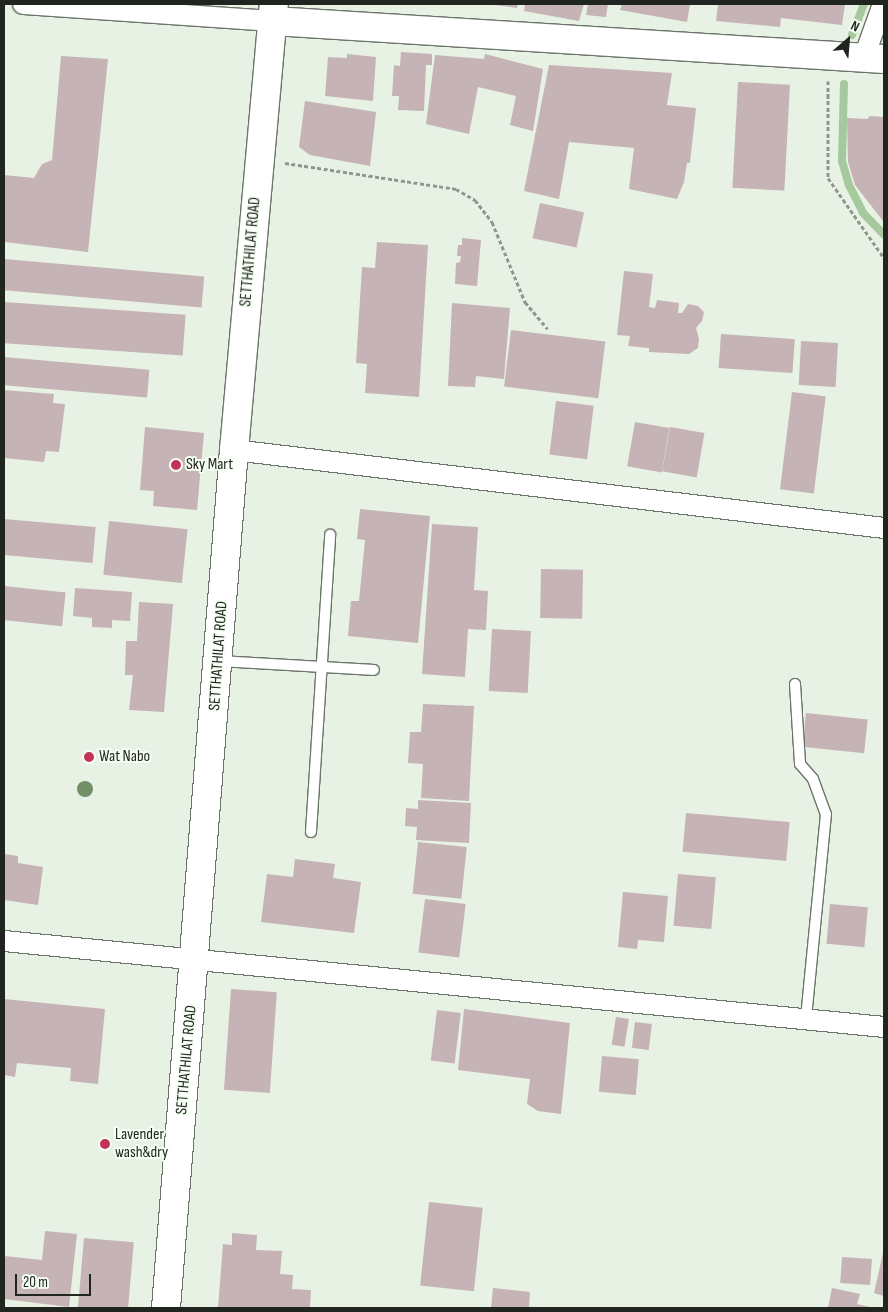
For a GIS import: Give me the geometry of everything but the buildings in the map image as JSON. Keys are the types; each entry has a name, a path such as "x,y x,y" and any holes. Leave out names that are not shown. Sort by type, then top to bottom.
{"street":[{"path":"23,4 273,12 828,56 874,58 883,4"},
{"name":"SETTHATHILAT ROAD","path":"166,1308 234,450 273,12"},
{"path":"234,450 884,528"},
{"path":"4,941 884,1027"}],"lane":[{"path":"311,832 330,535"},
{"path":"218,661 374,670"},
{"path":"794,684 800,764 813,779 826,814 806,1019"}],"path":[{"path":"828,56 828,178 884,258"},
{"path":"259,159 456,189 475,200 492,222 525,302 548,329"}],"waterway":[{"path":"852,35 864,4"},
{"path":"844,84 842,161 849,185 863,213 884,235"}],"place":[{"name":"Sky Mart","path":"176,465"},
{"name":"Wat Nabo","path":"89,757"},
{"name":"Lavender wash&dry","path":"105,1144"}]}
